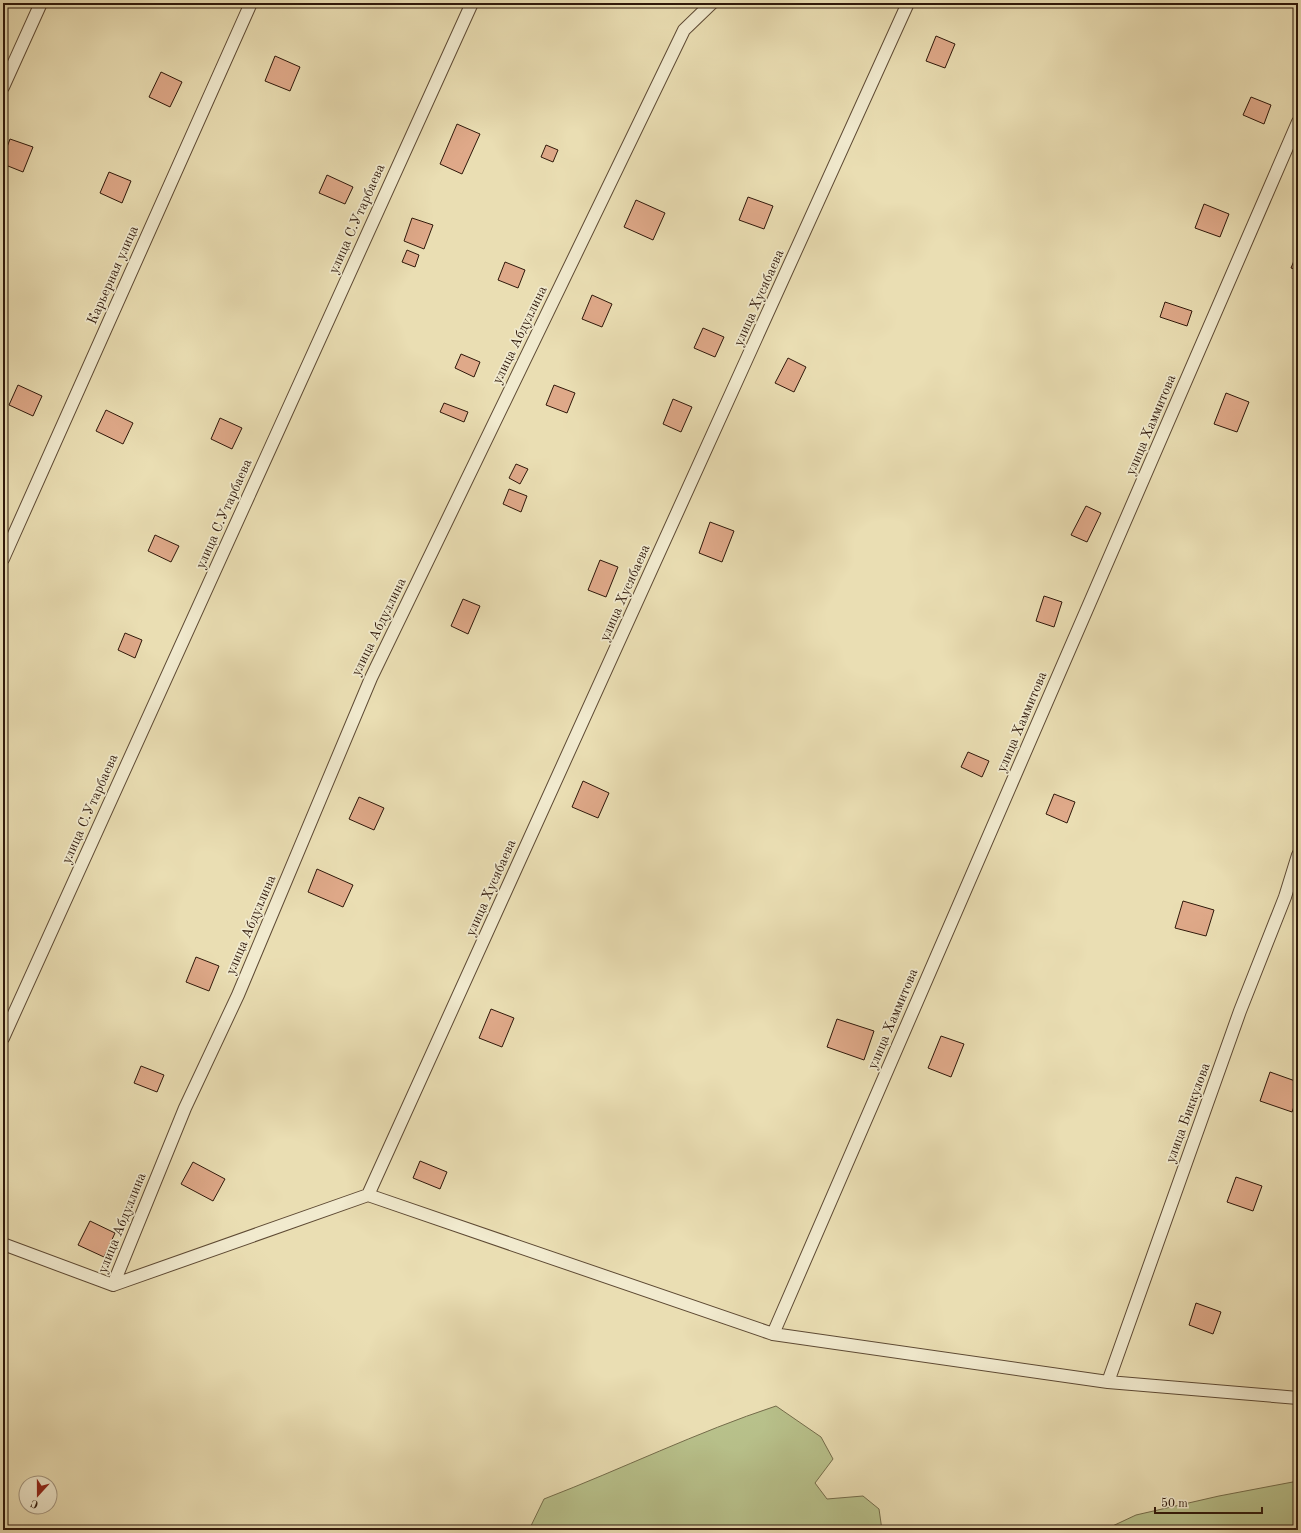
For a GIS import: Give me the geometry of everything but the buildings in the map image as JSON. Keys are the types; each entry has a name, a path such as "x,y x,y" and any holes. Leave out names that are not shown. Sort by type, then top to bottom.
{"street":[{"path":"3,87 41,3"},
{"name":"Карьерная улица","path":"3,560 251,3"},
{"name":"улица С.Утарбаева","path":"3,1038 472,3"},
{"name":"улица Абдуллина","path":"113,1285 185,1108 238,995 371,678 684,30 712,3"},
{"name":"улица Хусябаева","path":"368,1195 908,3"},
{"name":"улица Хаммитова","path":"773,1334 1298,122"},
{"name":"улица Биккулова","path":"1108,1382 1240,1011 1284,897 1298,854"},
{"path":"3,1244 113,1285 368,1195 773,1334 1108,1382 1298,1398"}],"green space":[{"path":"776,1406 821,1437 833,1459 815,1483 827,1499 863,1496 879,1509 882,1530 529,1530 544,1499 717,1427"},
{"path":"1298,1481 1298,1530 1104,1530 1136,1515 1219,1496"}]}
